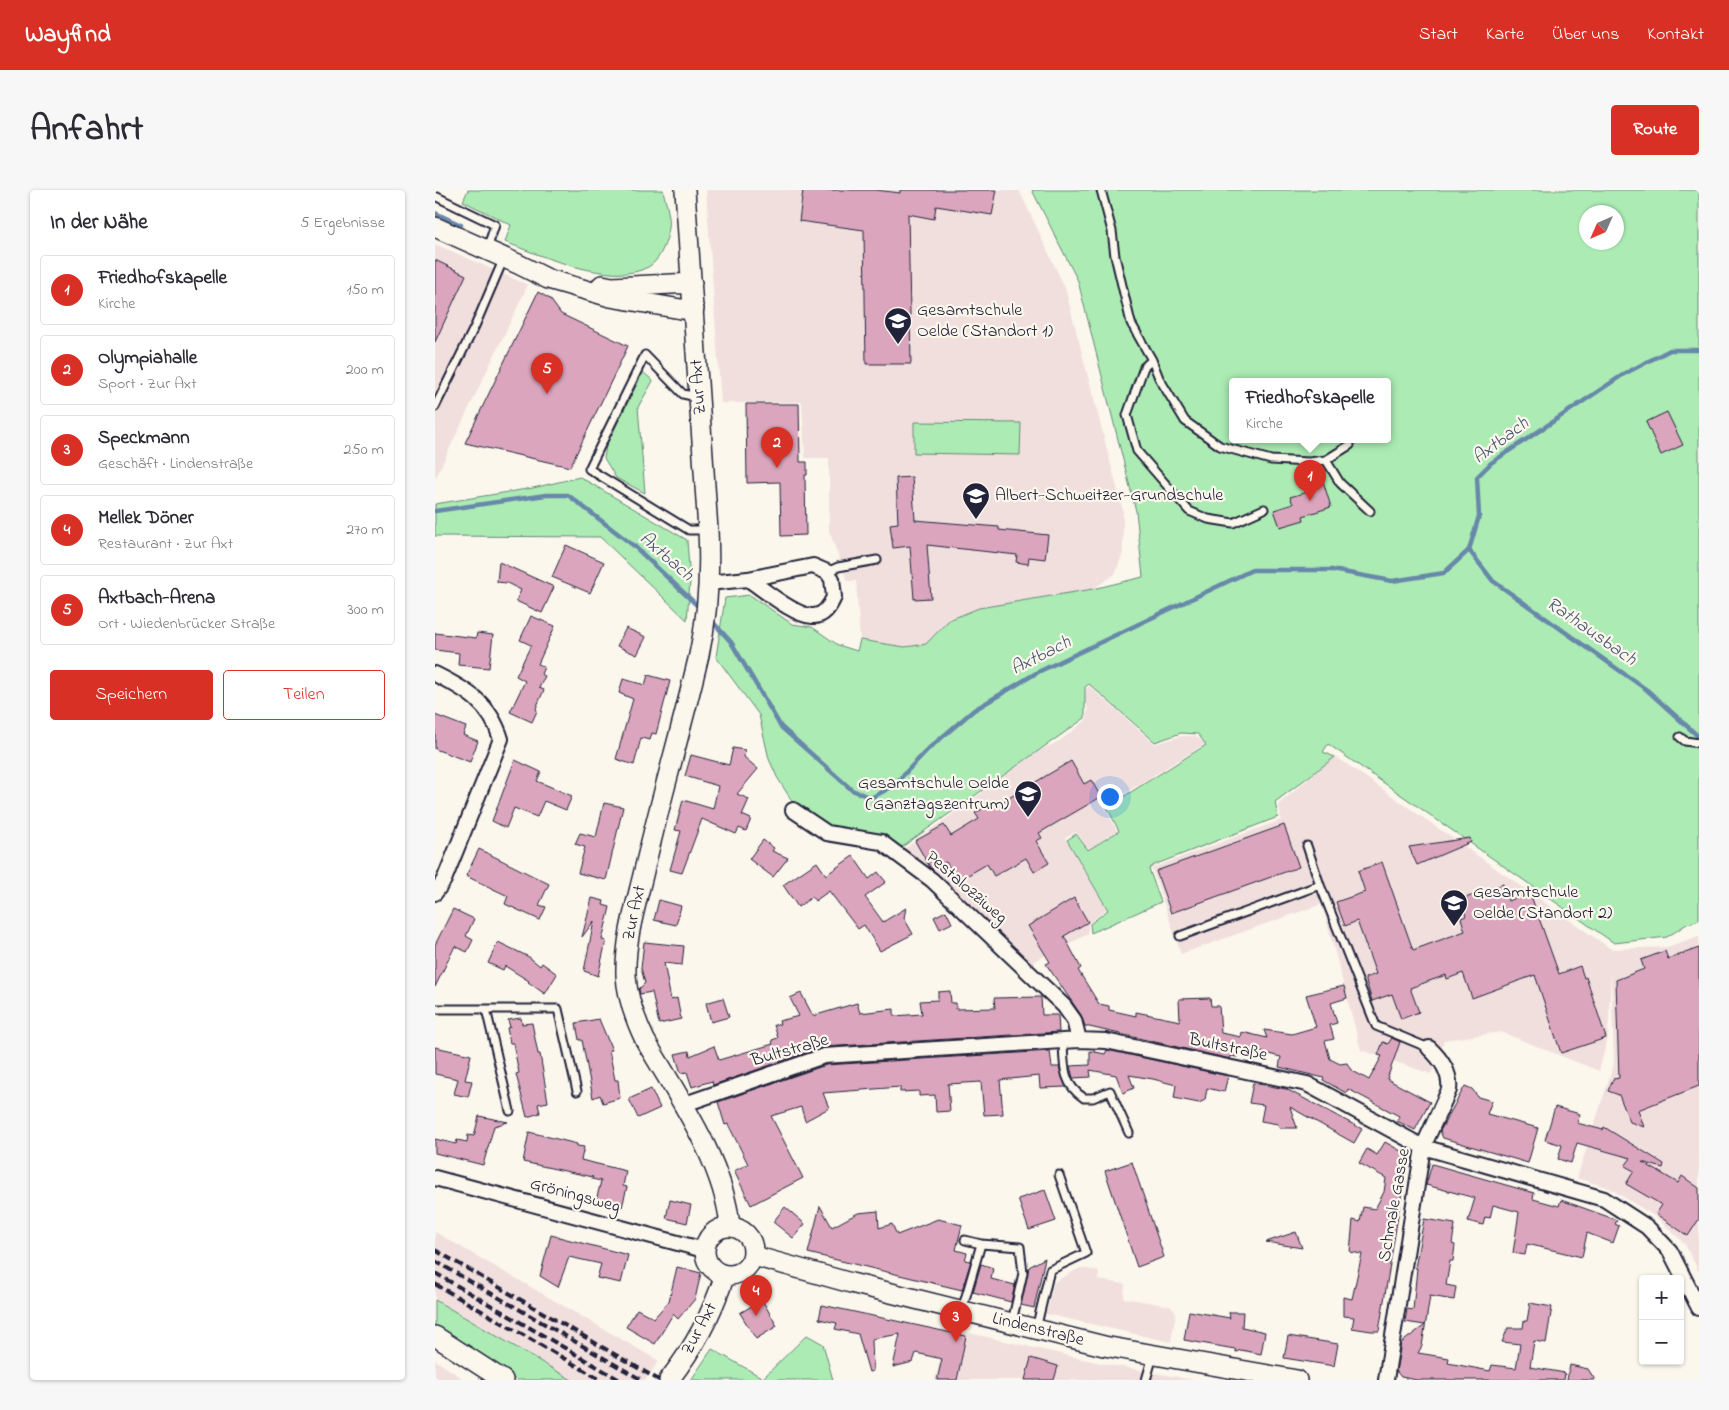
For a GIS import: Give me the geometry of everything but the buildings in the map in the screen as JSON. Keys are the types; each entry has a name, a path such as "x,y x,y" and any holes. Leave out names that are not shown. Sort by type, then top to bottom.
{"street":[{"name":"Zur Axt","path":"685,190 708,530 708,583 701,638 627,942 626,975 628,995 635,1018 645,1040 719,1174 728,1203 730,1226"},
{"path":"435,227 548,279 596,293 681,310 694,309"},
{"path":"503,257 612,287 692,282"},
{"path":"708,583 748,579 813,566 827,572 835,587 834,597 823,613 812,616 799,613 748,579"},
{"path":"435,674 469,692 495,721 501,739 444,880 435,893"},
{"name":"Pestalozziweg","path":"793,810 827,833 881,842 932,880 1064,1006 1074,1020 1079,1040"},
{"name":"Bultstraße","path":"682,1105 824,1056 1079,1040 1106,1041 1307,1084 1423,1147 1604,1199 1647,1227 1670,1251 1699,1308"},
{"name":"Schmale Gasse","path":"1385,1380 1423,1147 1449,1090 1450,1081 1441,1059 1429,1048"},
{"name":"Gröningsweg","path":"435,1178 704,1250"},
{"path":"730,1226 746,1232 751,1239 753,1256 750,1264 743,1271 734,1275 725,1275 714,1270 707,1262 704,1250 708,1238 717,1229 730,1226"},
{"name":"Lindenstraße","path":"753,1256 851,1284 1104,1346 1153,1354 1236,1375 1297,1380"},
{"name":"Zur Axt","path":"669,1380 683,1361 713,1310 725,1275"},
{"path":"435,1336 503,1380"}],"lane":[{"path":"1101,190 1112,231 1115,256 1131,323 1152,360 1173,404 1185,421 1206,438 1221,446 1271,460 1309,462 1326,460 1350,445"},
{"path":"435,196 495,225 503,257 475,326 435,407"},
{"path":"700,396 683,394 645,355 589,469 689,530 708,530"},
{"path":"1152,360 1144,367 1127,415 1137,451 1189,511 1208,519 1233,524 1264,509"},
{"path":"1326,460 1340,483 1370,511"},
{"path":"827,572 838,567 877,560"},
{"path":"1682,739 1699,743"},
{"path":"1307,846 1320,885 1376,1026 1429,1048"},
{"path":"1180,936 1320,885"},
{"path":"435,1009 558,1009 577,1091"},
{"path":"486,1009 510,1111"},
{"path":"1063,1041 1064,1073 1069,1084 1084,1098 1093,1098 1110,1091 1129,1133"},
{"path":"1036,1329 1051,1270 1086,1253 1059,1175"},
{"path":"965,1240 981,1244 1019,1247 1023,1274 1011,1323"},
{"path":"962,1311 981,1244"},
{"path":"1146,1380 1153,1354"}],"shaded area":[{"path":"706,190 1019,190 1065,288 1123,511 1123,553 1115,574 1093,589 979,608 949,620 926,644 905,647 860,640 856,581 847,581 829,530 829,458 805,458 802,402 721,403"},
{"path":"435,244 528,285 435,479"},
{"name":"Gesamtschule Oelde (Ganztagszentrum)","path":"1089,686 1155,744 1181,736 1196,736 1205,744 1104,806 1117,831 1088,849 1076,832 1065,838 1107,909 1088,924 1088,934 1028,964 936,875 903,850 1039,751 1061,740 1086,720 1088,709 1085,700 1086,689"},
{"name":"Gesamtschule Oelde (Standort 2)","path":"1335,756 1611,949 1667,947 1699,936 1699,1272 1685,1244 1656,1217 1609,1188 1577,1178 1614,1064 1611,973 1608,1038 1599,1071 1501,1032 1444,1040 1431,1074 1361,1050 1322,904 1181,954 1152,868 1281,820 1279,804"},
{"path":"435,1232 659,1361 645,1380 572,1380 435,1300"},
{"path":"1080,1268 1099,1271 1098,1280 1125,1284 1124,1298 1170,1306 1176,1312 1171,1342 1046,1314 1054,1282"},
{"path":"948,1328 1100,1363 1194,1380 935,1380"},
{"path":"435,1360 465,1380 435,1380"}],"green space":[{"path":"468,190 663,190 668,209 668,233 659,255 648,267 633,272 616,273 576,267 505,242 511,225 463,201"},
{"path":"1032,190 1699,190 1699,920 1687,924 1667,937 1614,943 1328,744 1323,752 1335,757 1275,802 1278,817 1154,865 1149,869 1161,902 1091,933 1090,924 1108,910 1067,840 1076,834 1088,850 1119,831 1107,807 1206,745 1198,734 1181,733 1155,742 1089,684 1085,687 1085,718 899,849 830,829 795,806 777,777 769,759 759,715 716,657 725,598 750,595 792,624 812,627 838,645 857,651 860,640 905,647 926,644 949,620 979,608 1093,589 1143,577 1136,511 1078,281"},
{"path":"643,372 653,381 638,407 645,493 616,478 604,458 606,446"},
{"path":"914,422 1021,423 1020,455 914,453"},
{"path":"580,477 687,540 690,581 687,620 600,537 435,536 435,504 533,488"},
{"path":"435,1300 572,1380 516,1380 435,1329"},
{"path":"807,1335 823,1344 833,1380 691,1380 712,1349 763,1378"}],"waterway":[{"path":"435,213 461,225"},
{"name":"Axtbach","path":"711,620 731,642 781,727 852,790 871,798 893,786 927,750 974,710 1038,672 1252,570 1332,570 1392,581 1444,573 1469,550 1479,516 1477,477 1491,463 1624,374 1670,350 1699,350"},
{"name":"Axtbach","path":"435,511 546,495 568,495 634,546 701,609"},
{"name":"Rathausbach","path":"1469,550 1493,581 1647,690 1699,737"}],"railway":[{"path":"435,1250 659,1380"},
{"path":"435,1261 642,1380"},
{"path":"435,1273 620,1380"},
{"path":"435,1284 601,1380"}],"place":[{"name":"Gesamtschule Oelde (Standort 1)","path":"898,345"},
{"name":"Axtbach-Arena","path":"547,394"},
{"name":"Olympiahalle","path":"777,468"},
{"name":"Friedhofskapelle","path":"1310,501"},
{"name":"Albert-Schweitzer-Grundschule","path":"976,520"},
{"name":"Gesamtschule Oelde (Ganztagszentrum)","path":"1028,818"},
{"name":"Gesamtschule Oelde (Standort 2)","path":"1454,927"},
{"name":"Mellek Döner","path":"756,1316"},
{"name":"Speckmann","path":"956,1342"}]}
